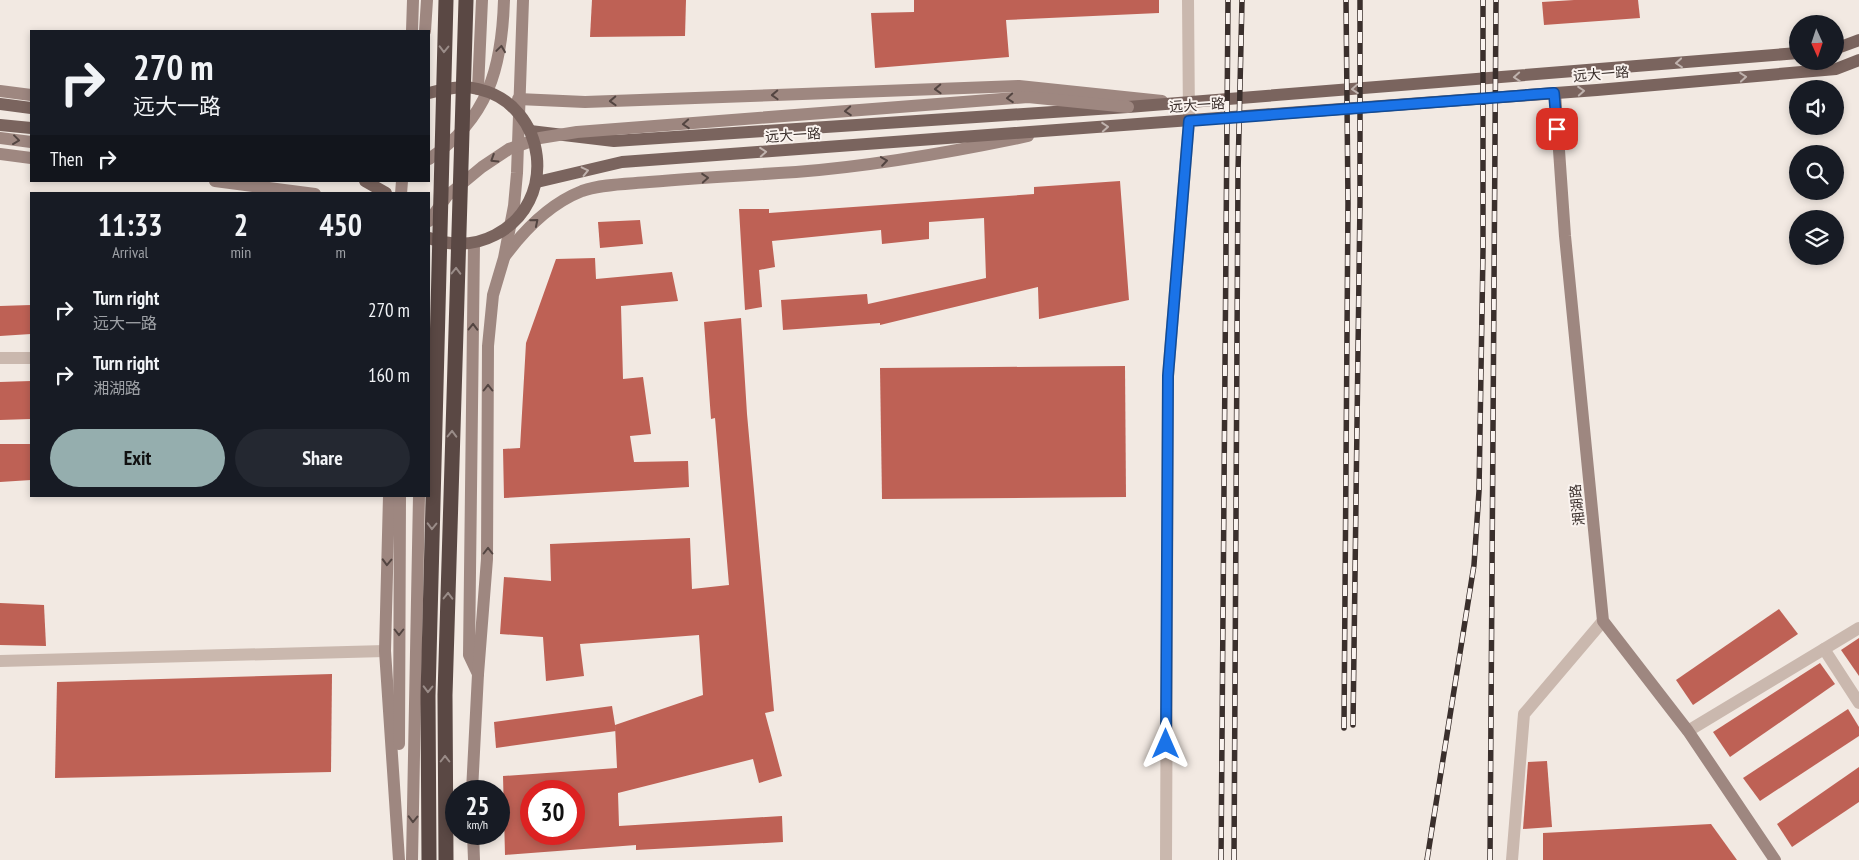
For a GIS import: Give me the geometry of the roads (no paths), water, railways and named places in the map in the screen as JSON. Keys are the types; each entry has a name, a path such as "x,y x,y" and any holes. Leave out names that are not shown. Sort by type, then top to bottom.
{"highway":[{"path":"429,860 428,696 446,0"},
{"path":"446,860 445,695 466,0"}],"main road":[{"path":"412,30 413,0"},
{"path":"425,30 427,0"},
{"path":"478,89 482,0"},
{"path":"430,158 446,148 469,121 488,92 498,63 503,32 504,0"},
{"path":"473,780 478,674 488,559 488,346 493,295 504,258 517,172 518,99 523,0"},
{"path":"1844,46 1859,40"},
{"name":"远大一路","path":"530,130 614,141 1128,107 1789,54"},
{"name":"远大一路","path":"537,182 622,162 1554,93 1836,69 1859,60"},
{"path":"518,99 585,102 1018,86 1183,102"},
{"path":"430,93 447,88 478,89 509,104 530,130 539,164 537,182 528,203 515,222 503,232 474,243 449,244 430,238"},
{"path":"0,91 30,95"},
{"name":"湘湖路","path":"1554,93 1566,246 1603,621"},
{"path":"430,220 447,196 488,162 509,150 540,138 568,134 1028,97 1128,107"},
{"path":"0,104 30,108"},
{"path":"0,125 30,128"},
{"path":"504,258 523,232 536,220 560,202 582,191 626,184 815,170 944,153 1056,131"},
{"path":"0,138 30,142"},
{"path":"0,154 30,158"},
{"path":"222,182 299,192"},
{"path":"367,182 384,192"},
{"path":"474,243 468,655 478,674"},
{"path":"389,497 385,651 399,860"},
{"path":"399,860 400,497"},
{"path":"412,860 419,497"},
{"path":"1603,621 1688,731 1775,860"},
{"path":"473,845 474,860"}],"street":[{"path":"1166,860 1168,376 1189,121 1183,102 1188,0"},
{"path":"0,358 30,358"},
{"path":"1512,860 1524,714 1603,621"},
{"path":"1688,731 1859,628"},
{"path":"1824,649 1859,703"},
{"path":"0,661 385,651"}],"railway":[{"path":"1221,860 1228,0"},
{"path":"1234,860 1238,173 1242,0"},
{"path":"1344,728 1348,203 1346,0"},
{"path":"1353,725 1360,202 1360,0"},
{"path":"1427,860 1474,565 1479,491 1483,251 1483,0"},
{"path":"1490,860 1496,0"}]}
